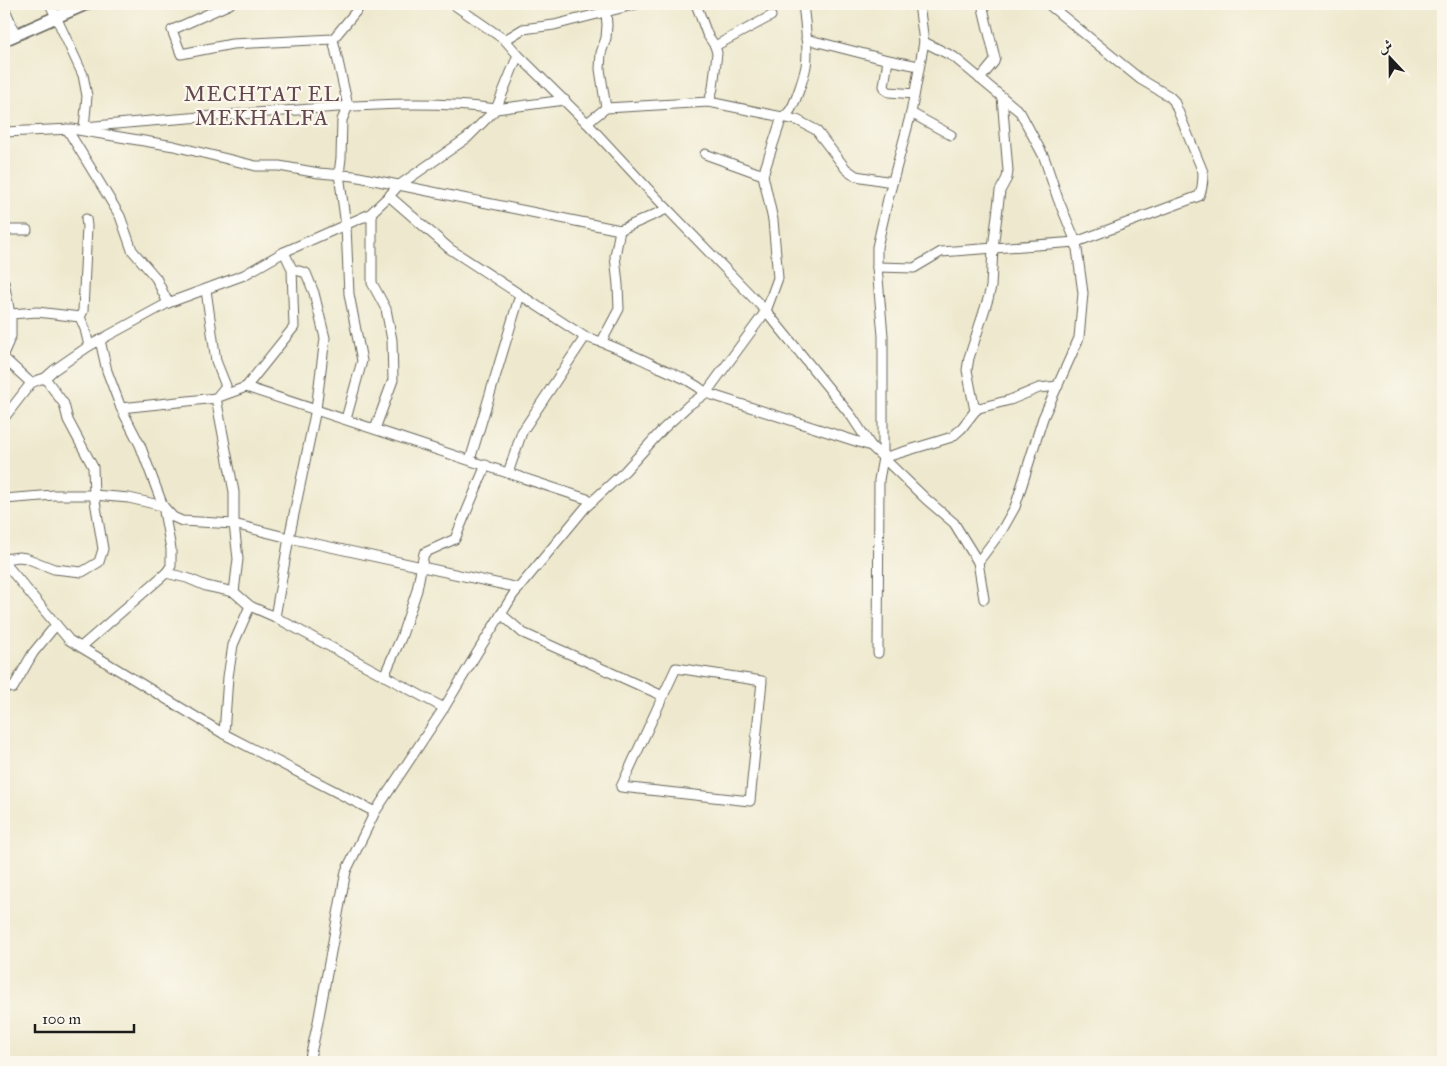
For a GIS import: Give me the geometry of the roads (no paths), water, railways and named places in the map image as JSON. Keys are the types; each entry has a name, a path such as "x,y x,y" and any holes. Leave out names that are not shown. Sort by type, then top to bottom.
{"main road":[{"path":"4,40 86,4"}],"street":[{"path":"10,4 4,7 16,35"},
{"path":"50,4 83,75 86,96 84,128"},
{"path":"230,4 172,30 181,54 232,44 333,39 362,4"},
{"path":"505,40 523,29 554,25 637,4"},
{"path":"696,4 707,34 717,53 713,88 709,102"},
{"path":"309,1062 346,870 375,812 444,708 476,653 519,588 585,508 625,471 663,429 689,405 706,393 766,311 778,278 773,220 763,175 782,117 790,110 797,96 807,65 803,4"},
{"path":"878,653 879,480 883,458 883,336 876,247 911,114 924,42 919,4"},
{"path":"980,79 994,62 995,58 982,4"},
{"path":"877,267 914,268 941,252 1076,242 1199,196 1203,182 1203,172 1174,101 1140,79 1048,4"},
{"path":"458,5 505,40 565,100 648,190 766,311 852,417 871,446 927,500 954,523 978,562 984,599"},
{"path":"606,12 606,38 600,69 606,108"},
{"path":"715,46 771,16"},
{"path":"333,39 348,106 342,120 339,174 346,226 350,294 362,361 346,419"},
{"path":"806,39 919,66"},
{"path":"924,42 954,57 1020,112 1044,157 1058,199 1076,242 1083,293 1079,338 1044,418 1015,506 1002,530 978,562"},
{"path":"4,418 30,384 45,378 89,346 168,303 244,275 284,252 370,214 398,186 467,138 496,110 518,55"},
{"path":"888,60 884,86 886,90 889,92 914,94"},
{"path":"975,411 967,370 969,358 990,293 1000,191 1007,178 1008,171 1002,97"},
{"path":"4,132 84,128 174,118 348,106 472,106 496,110 565,100"},
{"path":"587,123 606,108 709,102 797,120 816,130 846,169 856,176 892,182"},
{"path":"911,114 951,135"},
{"path":"70,129 174,146 256,166 279,166 319,173 354,176 620,230 667,209"},
{"path":"70,129 120,216 132,250 156,278 168,303"},
{"path":"705,154 763,175"},
{"path":"389,196 450,249 585,337 602,341 689,380 706,393 871,446"},
{"path":"364,217 372,217 372,282 386,309 392,340 393,380 375,429"},
{"path":"86,219 88,226 83,311 80,318 89,346"},
{"path":"4,230 27,230"},
{"path":"602,341 618,309 616,256 620,230"},
{"path":"121,408 216,398 246,387 294,327 292,269 284,252"},
{"path":"275,616 316,409 325,338 314,293 306,273 292,269"},
{"path":"4,282 11,336 4,352"},
{"path":"206,290 216,361 226,386 216,398"},
{"path":"470,460 520,295"},
{"path":"8,313 37,312 80,318"},
{"path":"508,473 522,432 585,337"},
{"path":"81,647 166,573 171,566 171,549 163,506 140,445 121,408 106,371 100,340"},
{"path":"4,358 30,384"},
{"path":"45,378 64,404 68,420 93,467 94,495 103,549 99,562 82,572 54,570 26,558 19,557 4,560 69,640 224,734 375,812"},
{"path":"883,458 952,436 961,429 975,411 988,405 1010,400 1039,388 1058,386"},
{"path":"246,387 593,501"},
{"path":"216,398 234,492 234,524 238,559 234,592"},
{"path":"384,676 402,638 417,590 424,554 455,539 486,465"},
{"path":"4,499 54,495 94,495 128,498 163,506 172,517 182,520 234,524 422,568 519,588"},
{"path":"166,573 187,578 206,586 234,592 250,606 275,616 444,708"},
{"path":"224,734 228,677 233,645 250,606"},
{"path":"501,614 523,633 663,696"},
{"path":"4,684 13,688 33,653 56,625"},
{"path":"676,668 762,681 750,802 621,787 663,696 676,668"}],"district":[{"name":"MECHTAT EL MEKHALFA","path":"262,106"}]}
